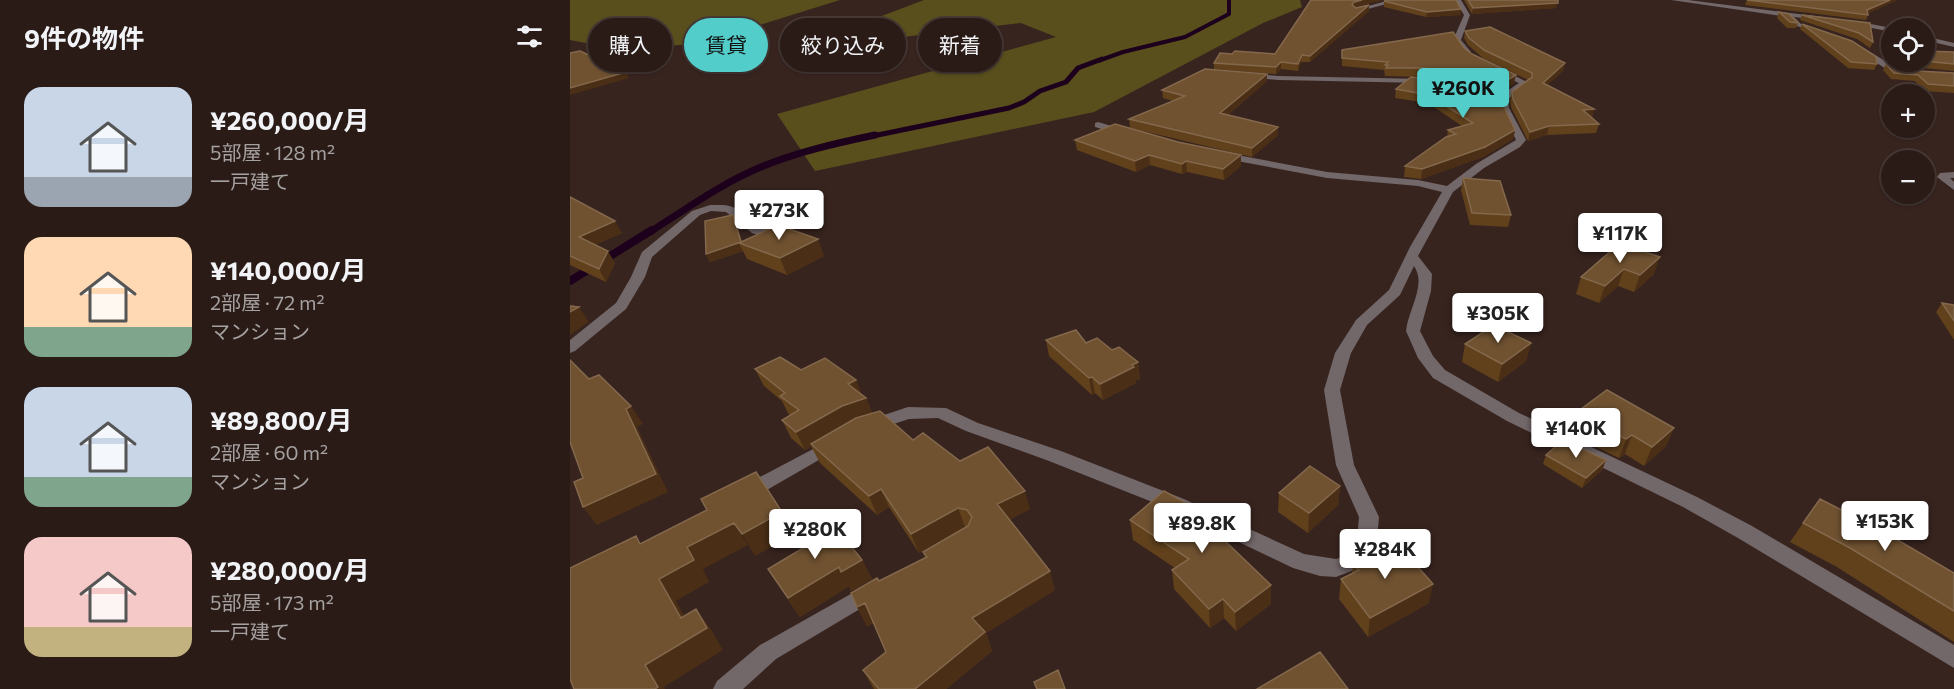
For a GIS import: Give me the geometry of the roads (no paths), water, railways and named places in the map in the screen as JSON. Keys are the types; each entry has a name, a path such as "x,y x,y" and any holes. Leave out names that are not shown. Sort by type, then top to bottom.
{"street":[{"path":"1357,10 1398,0"},
{"path":"1458,0 1467,15 1457,37 1458,42 1471,55"},
{"path":"1674,0 1830,20"},
{"path":"1790,15 1799,25 1830,35"},
{"path":"1840,21 1881,28"},
{"path":"1935,41 1954,45"},
{"path":"1853,43 1892,69 1915,73"},
{"path":"730,502 852,433 908,413 940,412 972,427 1177,504 1300,562 1336,568 1353,562 1367,541 1369,517 1345,465 1332,390 1343,352 1361,323 1395,292 1449,190 1468,174 1521,141 1505,108 1502,94 1525,83 1487,65"},
{"path":"1242,74 1278,78 1362,78 1433,82"},
{"path":"1098,125 1137,136"},
{"path":"1207,153 1318,173 1418,183 1449,190"},
{"path":"1954,175 1942,177 1954,187"},
{"path":"570,348 621,306 638,277 646,255 696,213 711,208 729,209 756,230 773,236 787,232"},
{"path":"1412,257 1421,263 1426,273 1425,286 1413,331 1426,358 1439,374 1513,417 1690,502 1954,657"},
{"path":"725,689 768,652 887,583"}],"waterway":[{"path":"1098,61 1123,52 1185,37 1229,14 1229,0"},
{"path":"868,137 1009,108 1024,102 1040,91 1066,82 1078,68 1102,59"},
{"path":"650,232 747,173 803,152 875,135"},
{"path":"570,281 652,230"}]}
